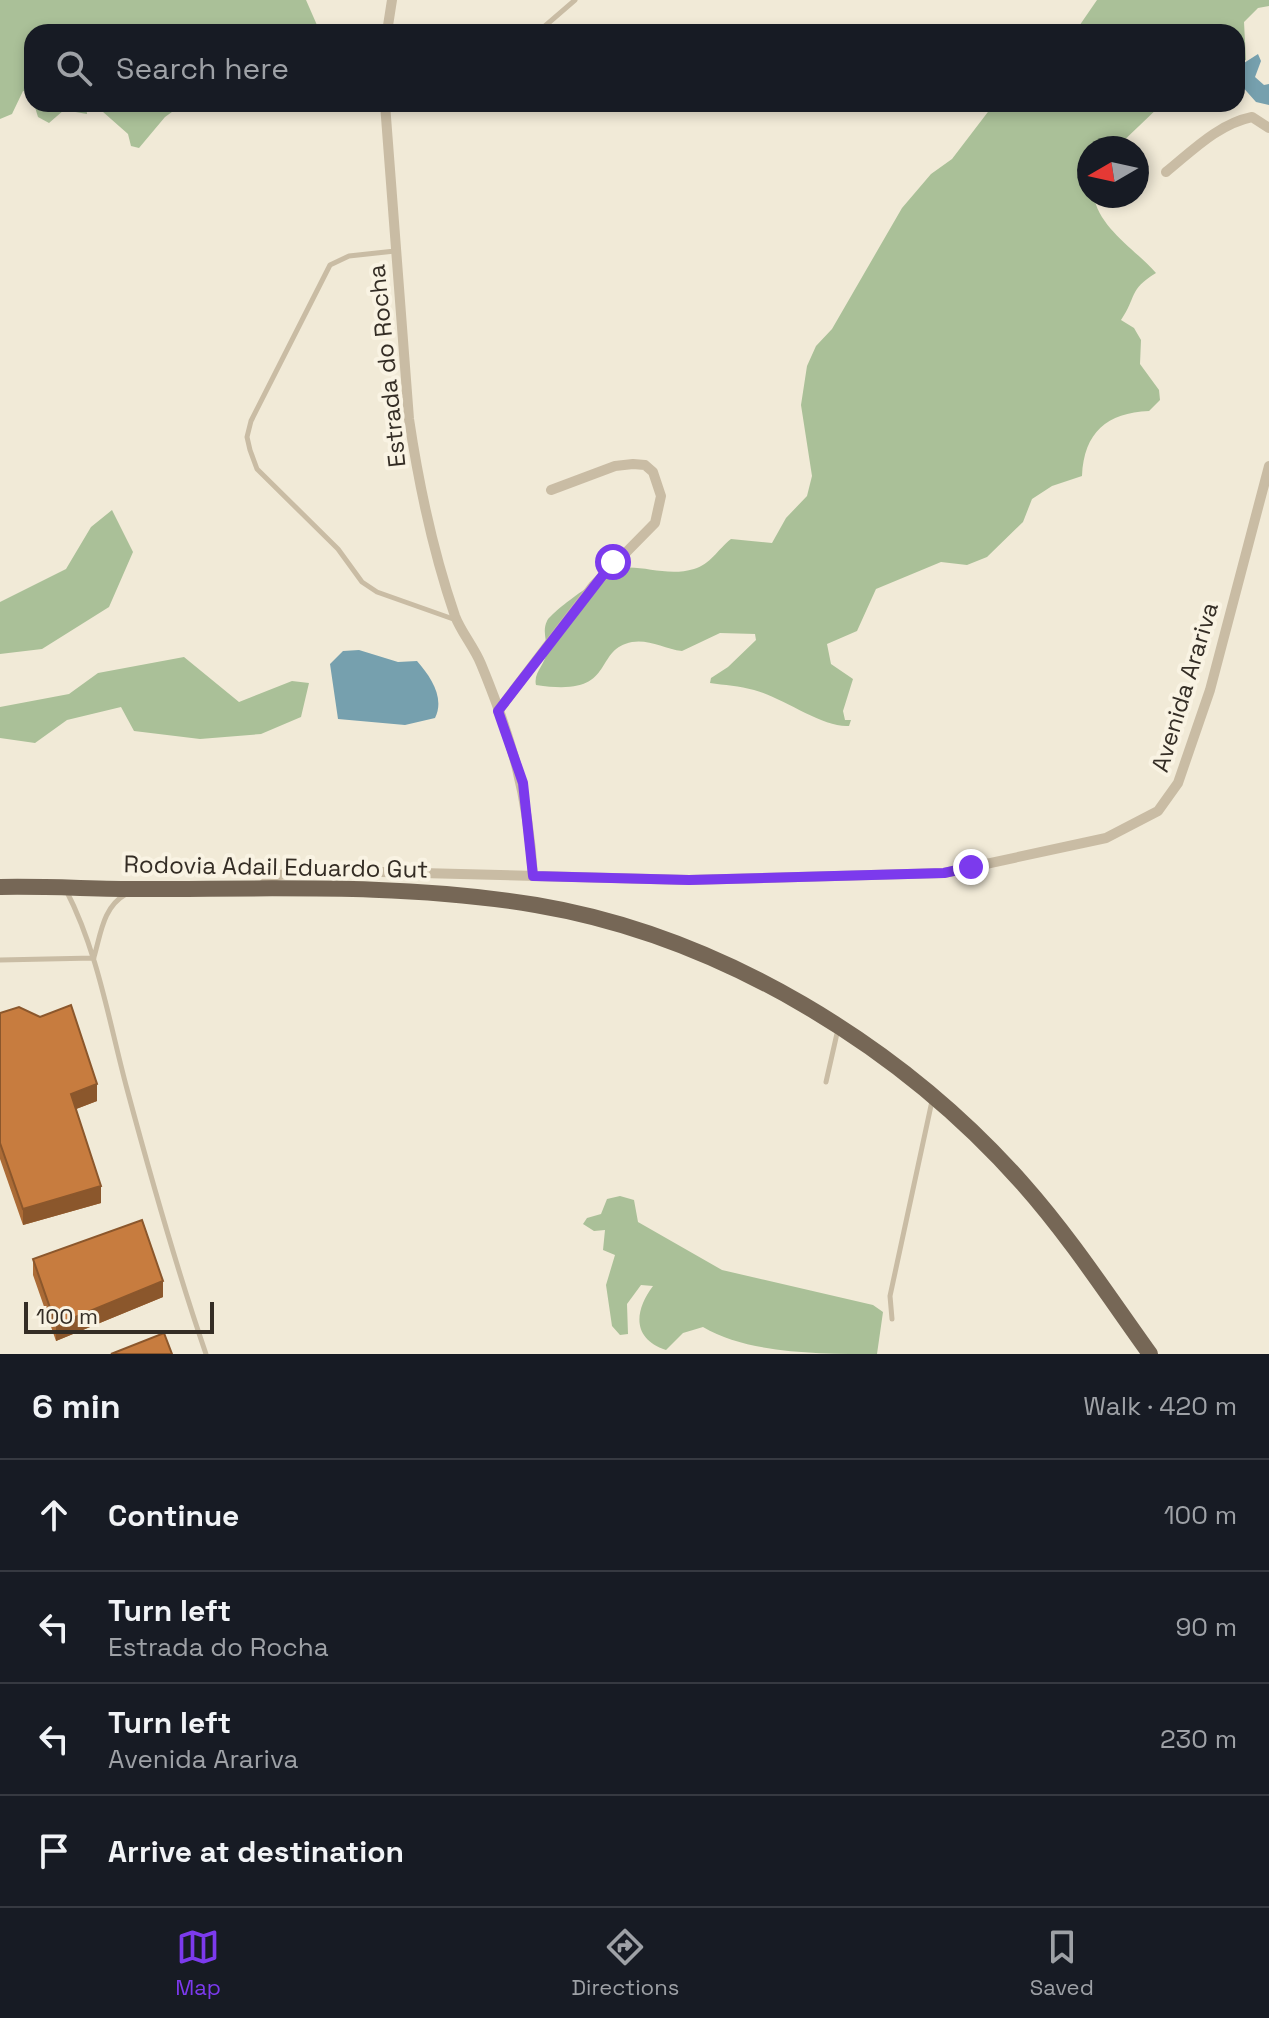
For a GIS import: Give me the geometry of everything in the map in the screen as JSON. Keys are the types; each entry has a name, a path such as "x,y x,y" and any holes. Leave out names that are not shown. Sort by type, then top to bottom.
{"main road":[{"name":"Rodovia Adail Eduardo Gut","path":"0,887 362,887 457,895 538,905 612,922 713,959 773,989 838,1028 933,1098 1022,1183 1076,1250 1150,1354"}],"street":[{"path":"388,24 392,0"},
{"name":"Estrada do Rocha","path":"386,112 409,419 417,470 431,535 457,620 472,643 523,783 532,843 533,876"},
{"path":"1166,172 1217,132 1241,120 1252,117 1269,128"},
{"path":"498,711 593,586 655,523 661,496 653,472 645,465 633,464 615,466 551,490"},
{"name":"Avenida Arariva","path":"260,888 271,877 303,870 689,880 944,873 1106,838 1138,825 1158,811 1178,783 1210,690 1269,466"}],"lane":[{"path":"547,24 575,0"},
{"path":"396,251 349,256 330,265 257,406 247,437 257,469 338,549 362,582 377,592 457,620"},
{"path":"64,886 94,958 140,1134 206,1354"},
{"path":"94,958 111,904 135,889"},
{"path":"0,960 94,958"},
{"path":"826,1082 838,1028"},
{"path":"892,1319 890,1296 933,1098"}],"green space":[{"path":"0,0 306,0 316,24 24,24 24,91 12,114 0,119"},
{"path":"1097,0 1269,0 1269,6 1258,8 1244,24 1080,24"},
{"path":"36,112 62,112 49,123 38,117"},
{"path":"103,112 172,112 139,148 131,146 128,134"},
{"path":"988,112 1154,112 1129,136 1077,136 1077,208 1098,208 1110,228 1156,273 1137,289 1121,320 1134,328 1141,340 1140,364 1159,390 1160,400 1149,411 1121,416 1100,428 1087,448 1082,476 1052,486 1032,499 1023,522 987,557 967,565 941,562 876,589 857,631 827,644 831,664 853,679 843,711 845,720 851,720 849,726 827,722 754,690 710,683 711,678 728,667 756,640 755,634 720,633 682,651 632,642 611,654 592,679 580,685 536,685 536,676 547,651 547,621 570,600 606,576 621,568 674,572 694,569 709,560 731,539 772,543 786,518 807,496 812,476 801,405 807,366 816,346 832,329 902,208 931,174 952,159"},
{"path":"112,510 133,552 109,607 42,649 0,654 0,602 66,569 91,527"},
{"path":"184,657 239,702 292,681 309,683 301,717 261,734 200,739 134,731 121,707 67,720 35,743 0,738 0,707 69,694 98,673"},
{"path":"620,1196 634,1200 638,1222 722,1270 873,1305 883,1312 877,1354 786,1351 741,1343 703,1327 683,1333 666,1350 647,1339 642,1332 642,1305 653,1286 641,1285 627,1304 628,1334 620,1335 612,1326 606,1285 615,1255 603,1250 605,1230 594,1231 583,1224 587,1218 601,1214 607,1199"}],"water":[{"path":"1258,54 1261,61 1255,77 1264,85 1269,84 1269,105 1256,102 1245,90 1245,62"},
{"path":"359,650 398,662 417,661 437,695 435,718 405,725 338,719 330,664 343,651"}],"building":[{"path":"71,1005 97,1084 71,1094 101,1186 23,1209 0,1143 0,1013 19,1007 40,1017"},
{"path":"142,1220 163,1281 56,1325 33,1259"},
{"path":"164,1333 172,1354 111,1354"}],"route":[{"path":"613,562 498,711 523,783 532,843 533,876 689,880 944,873 971,867"}]}
